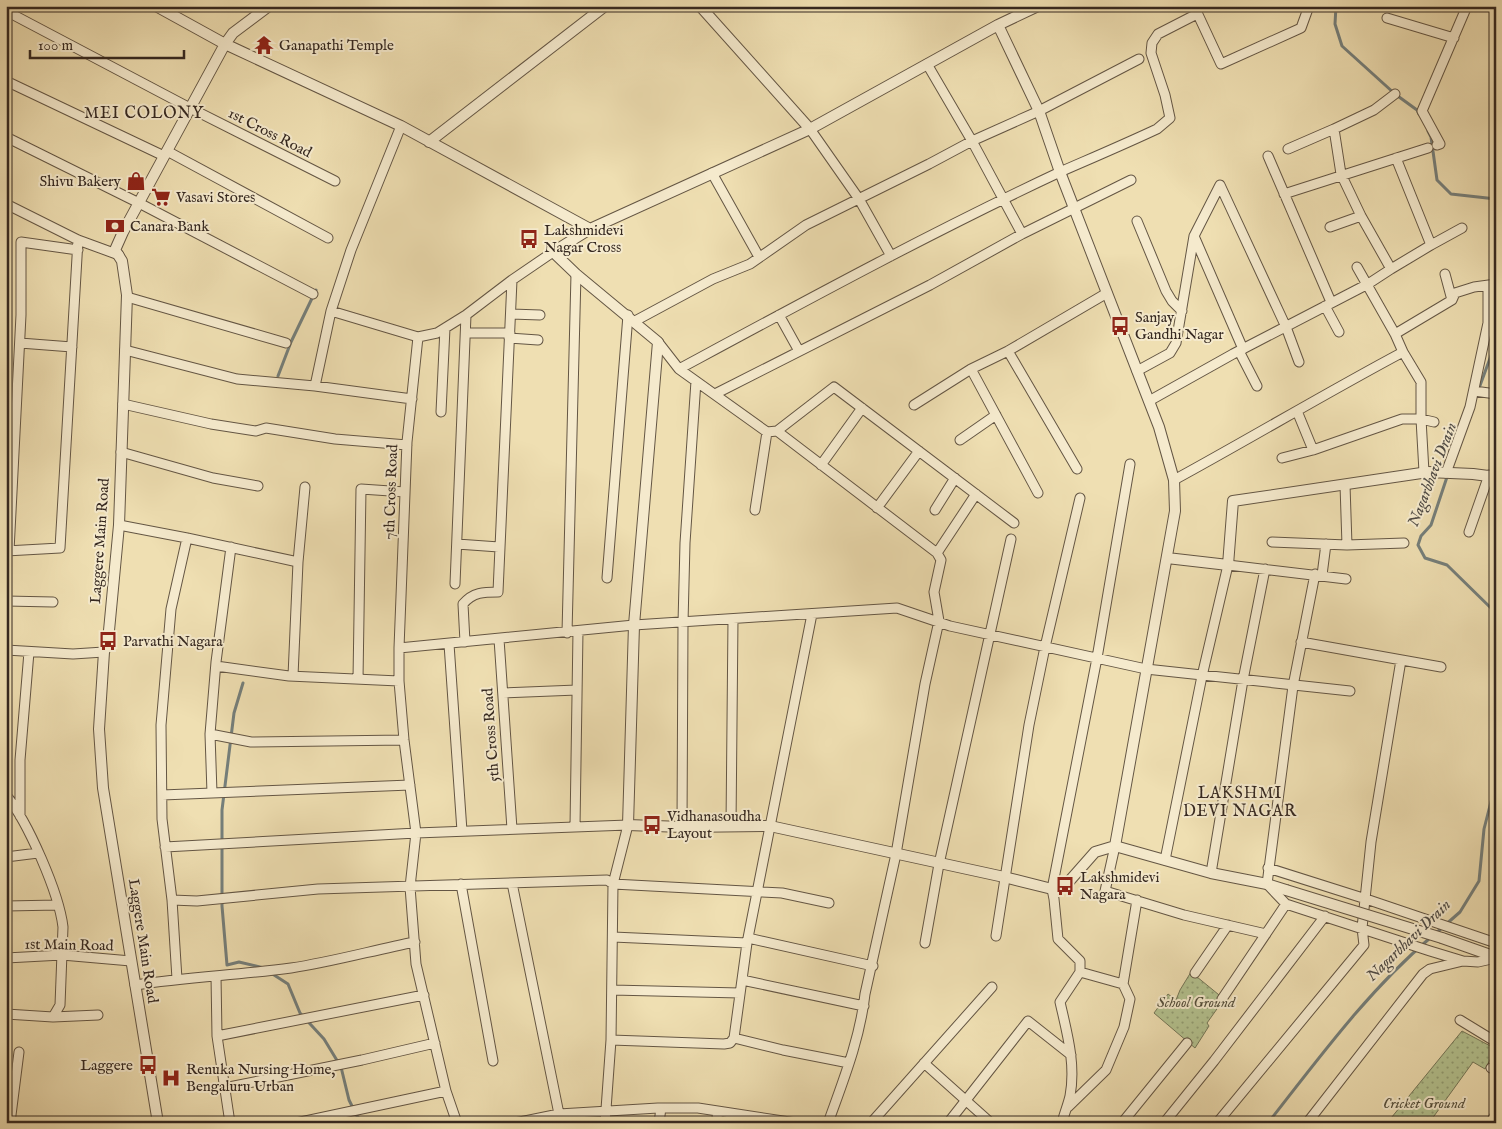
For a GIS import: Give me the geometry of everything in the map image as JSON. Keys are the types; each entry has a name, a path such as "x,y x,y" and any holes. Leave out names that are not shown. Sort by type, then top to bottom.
{"street":[{"path":"156,6 225,44 401,126 590,229"},
{"name":"Laggere Main Road","path":"158,1123 103,788 99,729 104,652 108,640 119,525 127,297 122,261 115,250 225,44 234,32 268,6"},
{"path":"429,142 605,6"},
{"path":"700,6 810,129 859,199 891,256"},
{"path":"331,311 418,337 437,333 466,315 553,252 590,229 810,129 998,25 1038,6"},
{"path":"678,369 891,256 1060,172 1157,129 1170,118 1165,95 1151,53 1152,43 1158,34 1195,10 1221,64 1238,58 1301,28 1309,6"},
{"path":"1437,145 1440,144 1422,110 1467,6"},
{"name":"1st Cross Road","path":"6,11 190,108 335,181"},
{"path":"1387,18 1454,38"},
{"path":"998,25 1039,111 1060,172 1159,427 1174,480 1175,511 1115,846 1105,891 1184,915 1266,934"},
{"path":"632,318 750,264 806,225 972,141 1039,111 1139,59"},
{"path":"927,64 972,141 1022,234"},
{"path":"6,80 166,154 328,238"},
{"path":"1288,149 1374,110 1396,94"},
{"path":"315,386 331,311 351,250 401,126"},
{"path":"1334,128 1341,174 1361,216 1391,269"},
{"path":"6,137 139,203 313,294"},
{"path":"1284,194 1341,174 1428,148"},
{"path":"1268,156 1339,332"},
{"path":"1396,158 1430,245"},
{"path":"712,174 759,257"},
{"path":"715,394 930,285 1022,234 1131,180"},
{"path":"1137,371 1170,353 1176,343 1194,236 1220,185 1286,327 1300,362"},
{"path":"6,204 78,240 118,256"},
{"path":"1330,228 1361,216"},
{"path":"1137,221 1166,291 1172,301 1182,310"},
{"path":"1149,401 1241,350 1368,284 1430,245 1462,228"},
{"path":"1194,236 1256,386"},
{"path":"78,240 78,250 60,548 8,551 20,343 22,242 78,250"},
{"path":"553,252 576,274 632,318 658,342 678,369 767,432 777,432 937,553 941,560 934,592 939,621 925,684 896,854 856,1042 828,1123"},
{"path":"1358,267 1421,382 1421,419 1426,472"},
{"path":"566,633 576,274"},
{"path":"1445,274 1452,300"},
{"path":"465,642 464,604 476,594 498,592 512,280"},
{"path":"1394,334 1452,300 1456,294 1474,287 1492,285 1488,323 1470,407 1446,472"},
{"path":"914,405 971,369 1008,351 1107,293"},
{"path":"127,297 286,343"},
{"path":"510,314 540,315"},
{"path":"455,584 466,315"},
{"path":"779,315 799,352"},
{"path":"607,578 632,318"},
{"path":"441,412 445,328"},
{"path":"466,333 510,335 538,340"},
{"name":"7th Cross Road","path":"418,337 407,445 398,648 399,680 404,740 416,833 410,887 416,964 446,1091 457,1123"},
{"path":"605,1123 611,1040 613,884 628,825 634,625 658,342"},
{"path":"20,343 72,347"},
{"path":"125,350 238,379 315,386 412,399"},
{"path":"1008,351 1077,469"},
{"path":"1174,480 1344,383 1403,352"},
{"path":"971,369 1038,493"},
{"path":"682,826 685,544 696,381"},
{"path":"777,432 834,387 1014,523"},
{"path":"1479,392 1496,394"},
{"path":"123,404 211,424 256,430 266,428 335,438 407,445"},
{"path":"821,465 862,408"},
{"path":"1297,411 1313,450"},
{"path":"960,440 996,415"},
{"path":"1282,458 1313,450 1402,418 1434,422"},
{"path":"755,510 767,432"},
{"path":"878,508 919,451"},
{"path":"121,452 213,478 258,486"},
{"path":"1062,1123 1070,1096 1072,1072 1071,1054 1060,1002 1080,972 1080,961 1058,939 1052,890 1097,658 1130,464"},
{"path":"1165,860 1202,676 1228,565 1233,501 1426,472 1492,476 1469,532"},
{"path":"935,510 955,478"},
{"path":"1345,484 1347,545"},
{"path":"293,676 298,562 304,487"},
{"path":"358,679 361,489 405,492"},
{"path":"937,553 976,494"},
{"path":"996,936 1029,725 1080,498"},
{"path":"119,525 298,562"},
{"path":"177,979 172,900 162,819 161,725 171,609 187,538"},
{"path":"925,943 938,864 1011,539"},
{"path":"1272,542 1347,545 1404,543"},
{"path":"457,544 499,547"},
{"path":"1326,544 1301,642 1293,686 1267,884 1286,904 1430,951 1463,961 1478,962 1496,957"},
{"path":"212,793 210,734 216,666 231,547"},
{"path":"1167,558 1346,579"},
{"path":"1211,872 1243,680 1265,569"},
{"path":"6,600 53,602"},
{"path":"398,648 634,625 897,608 950,626 1146,669 1350,691"},
{"path":"611,1040 724,1044 730,1043 734,1038 747,940 812,614"},
{"path":"731,826 733,619"},
{"path":"575,827 578,631"},
{"name":"5th Cross Road","path":"499,639 512,829"},
{"path":"1301,642 1441,667"},
{"path":"449,644 462,831"},
{"path":"6,650 73,654 104,652"},
{"path":"20,817 20,760 29,652"},
{"path":"1217,1123 1364,945 1362,928 1371,842 1401,660"},
{"path":"216,666 293,676 399,680"},
{"path":"502,693 577,690"},
{"path":"210,734 251,742 404,740"},
{"path":"162,795 410,785"},
{"path":"6,795 28,831 62,915 60,1005 53,1017"},
{"path":"165,847 512,829 628,825 770,826 1004,877 1052,890 1065,886 1095,852 1115,846 1211,872 1267,884 1465,945 1496,957"},
{"path":"6,856 38,853"},
{"path":"1268,868 1496,943"},
{"path":"172,900 196,901 318,890 607,880 613,884 782,893 829,903"},
{"path":"512,883 559,1114"},
{"path":"462,884 493,1061"},
{"path":"1066,1109 1106,1070 1124,1027 1130,999 1123,984 1136,900"},
{"path":"1222,999 1286,904"},
{"path":"6,906 58,905"},
{"path":"1164,1123 1325,916"},
{"path":"1195,973 1228,925"},
{"path":"613,937 747,940 872,966"},
{"path":"135,985 177,979 262,972 414,942"},
{"name":"1st Main Road","path":"6,958 62,955 131,960"},
{"path":"1307,1123 1422,974 1430,969 1463,961"},
{"path":"1080,972 1123,984"},
{"path":"216,976 217,1036 230,1123"},
{"path":"742,980 864,1006"},
{"path":"871,1123 992,987"},
{"path":"612,990 740,993"},
{"path":"217,1036 424,995"},
{"path":"6,1014 53,1017 98,1015"},
{"path":"1460,1020 1496,1042"},
{"path":"948,1123 1028,1021 1071,1054"},
{"path":"734,1038 783,1050 849,1062"},
{"path":"224,1088 340,1065 435,1043"},
{"path":"1122,1123 1188,1043"},
{"path":"10,1123 20,1052"},
{"path":"924,1063 991,1123"},
{"path":"296,1123 446,1091"},
{"path":"515,1123 559,1114 661,1108 698,1108 796,1123"},
{"path":"659,1123 661,1108"},
{"path":"716,1123 718,1112"},
{"path":"1490,1123 1496,1114"}],"green space":[{"name":"School Ground","path":"1191,972 1224,999 1207,1023 1209,1026 1195,1048 1154,1013 1168,994 1176,1000"},
{"name":"Cricket Ground","path":"1462,1031 1496,1049 1485,1069 1473,1062 1429,1123 1387,1123"}],"waterway":[{"name":"Nagarbhavi Drain","path":"1336,6 1335,24 1342,46 1395,94 1417,110 1419,114"},
{"name":"Nagarbhavi Drain","path":"1428,131 1431,137 1437,180 1451,194 1496,199"},
{"path":"278,376 291,342 316,290"},
{"name":"Nagarbhavi Drain","path":"1478,391 1496,342"},
{"name":"Nagarbhavi Drain","path":"1448,474 1431,525 1421,536 1418,545 1425,558 1447,565 1496,613"},
{"path":"243,683 234,713 222,810 222,906 227,965 239,962 264,968"},
{"name":"Nagarbhavi Drain","path":"1435,934 1460,912 1479,881 1484,829 1495,786 1494,750 1496,747"},
{"name":"Nagarbhavi Drain","path":"1268,1123 1325,1050 1365,1003 1407,958 1430,938"},
{"path":"271,973 288,984 300,1013 324,1039 341,1067 349,1100 363,1123"}],"place":[{"name":"Ganapathi Temple","path":"264,45"},
{"name":"Shivu Bakery","path":"136,181"},
{"name":"Vasavi Stores","path":"161,197"},
{"name":"Canara Bank","path":"115,226"},
{"name":"Lakshmidevi Nagar Cross","path":"529,239"},
{"name":"Sanjay Gandhi Nagar","path":"1120,326"},
{"name":"Parvathi Nagara","path":"108,641"},
{"name":"Vidhanasoudha Layout","path":"652,825"},
{"name":"Lakshmidevi Nagara","path":"1065,886"},
{"name":"Laggere","path":"148,1065"},
{"name":"Renuka Nursing Home, Bengaluru Urban","path":"171,1078"}],"district":[{"name":"MEI COLONY","path":"144,114"},
{"name":"LAKSHMI DEVI NAGAR","path":"1240,803"}]}
